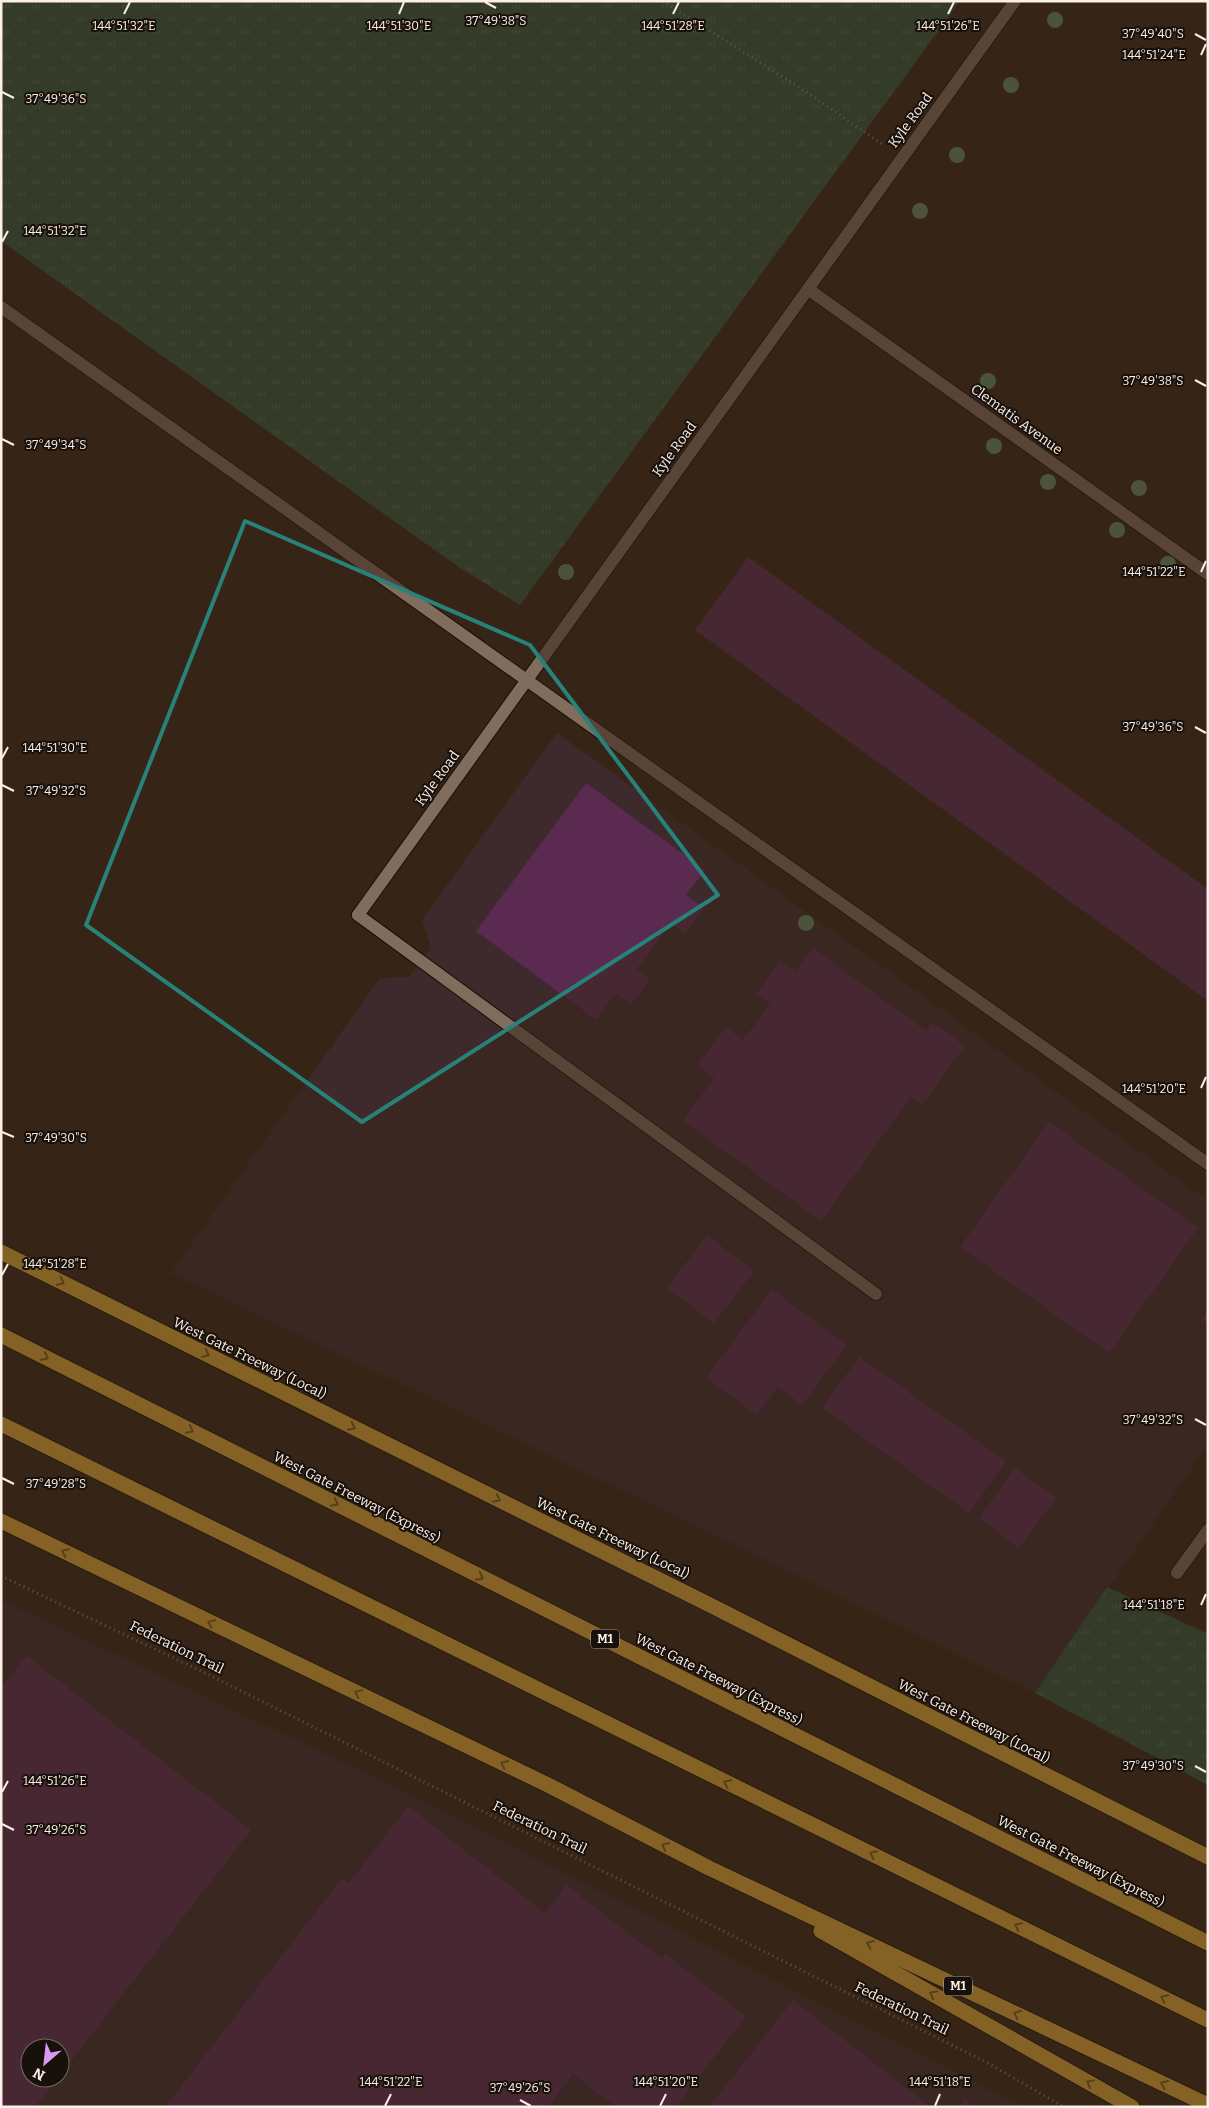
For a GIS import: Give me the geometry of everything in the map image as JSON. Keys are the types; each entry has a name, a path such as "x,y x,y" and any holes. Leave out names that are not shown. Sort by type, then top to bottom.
{"highway":[{"name":"West Gate Freeway (Local)","path":"1,1252 708,1604 1208,1857"},
{"name":"West Gate Freeway (Express)","path":"1,1335 1208,1943"},
{"path":"1,1424 1208,2020"},
{"name":"M1","path":"1,1521 548,1785 709,1868 1208,2105"},
{"path":"709,1868 1132,2107"}],"street":[{"name":"Kyle Road","path":"876,1294 358,915 1015,1"},
{"name":"Clematis Avenue","path":"808,288 1208,574"},
{"path":"1,307 1208,1164"},
{"path":"1177,1573 1208,1530"}],"path":[{"path":"663,1 808,93 902,158"},
{"name":"Federation Trail","path":"1,1576 201,1671 986,2062 1064,2107"}],"highlighted area":[{"path":"245,521 530,645 718,895 362,1122 86,925"}],"shaded area":[{"path":"557,733 1208,1201 1208,1445 1035,1693 798,1575 171,1273 380,978 409,977 431,948 422,920"},
{"path":"1,1600 395,1787 1024,2107 1,2107"}],"green space":[{"path":"1,1 960,1 520,605 460,568 1,241"},
{"path":"1107,1587 1208,1634 1208,1785 1035,1693"}],"building":[{"path":"748,557 1208,889 1208,1001 695,630"},
{"path":"586,783 705,870 686,895 704,908 685,934 671,923 636,970 650,979 631,1005 616,993 596,1020 476,931"},
{"path":"813,948 926,1031 932,1022 965,1046 922,1105 911,1097 821,1221 683,1121 714,1078 697,1065 726,1027 743,1040 770,1004 756,994 780,960 796,972"},
{"path":"1049,1122 1198,1228 1109,1353 960,1247"},
{"path":"707,1235 754,1271 714,1323 667,1288"},
{"path":"772,1289 847,1345 802,1405 778,1387 757,1415 706,1378"},
{"path":"1208,1312 1208,1325 1202,1320"},
{"path":"859,1357 1006,1461 969,1513 822,1408"},
{"path":"1015,1468 1056,1498 1019,1548 979,1518"},
{"path":"27,1656 251,1830 70,2062 70,2038 20,2038 20,2088 49,2088 35,2107 1,2107 1,1688"},
{"path":"408,1806 545,1913 566,1885 662,1959 665,1954 746,2016 676,2107 616,2107 573,2074 548,2107 165,2107 342,1878 349,1883"},
{"path":"793,2000 931,2107 709,2107"},
{"path":"965,2099 974,2107 959,2107"}]}
